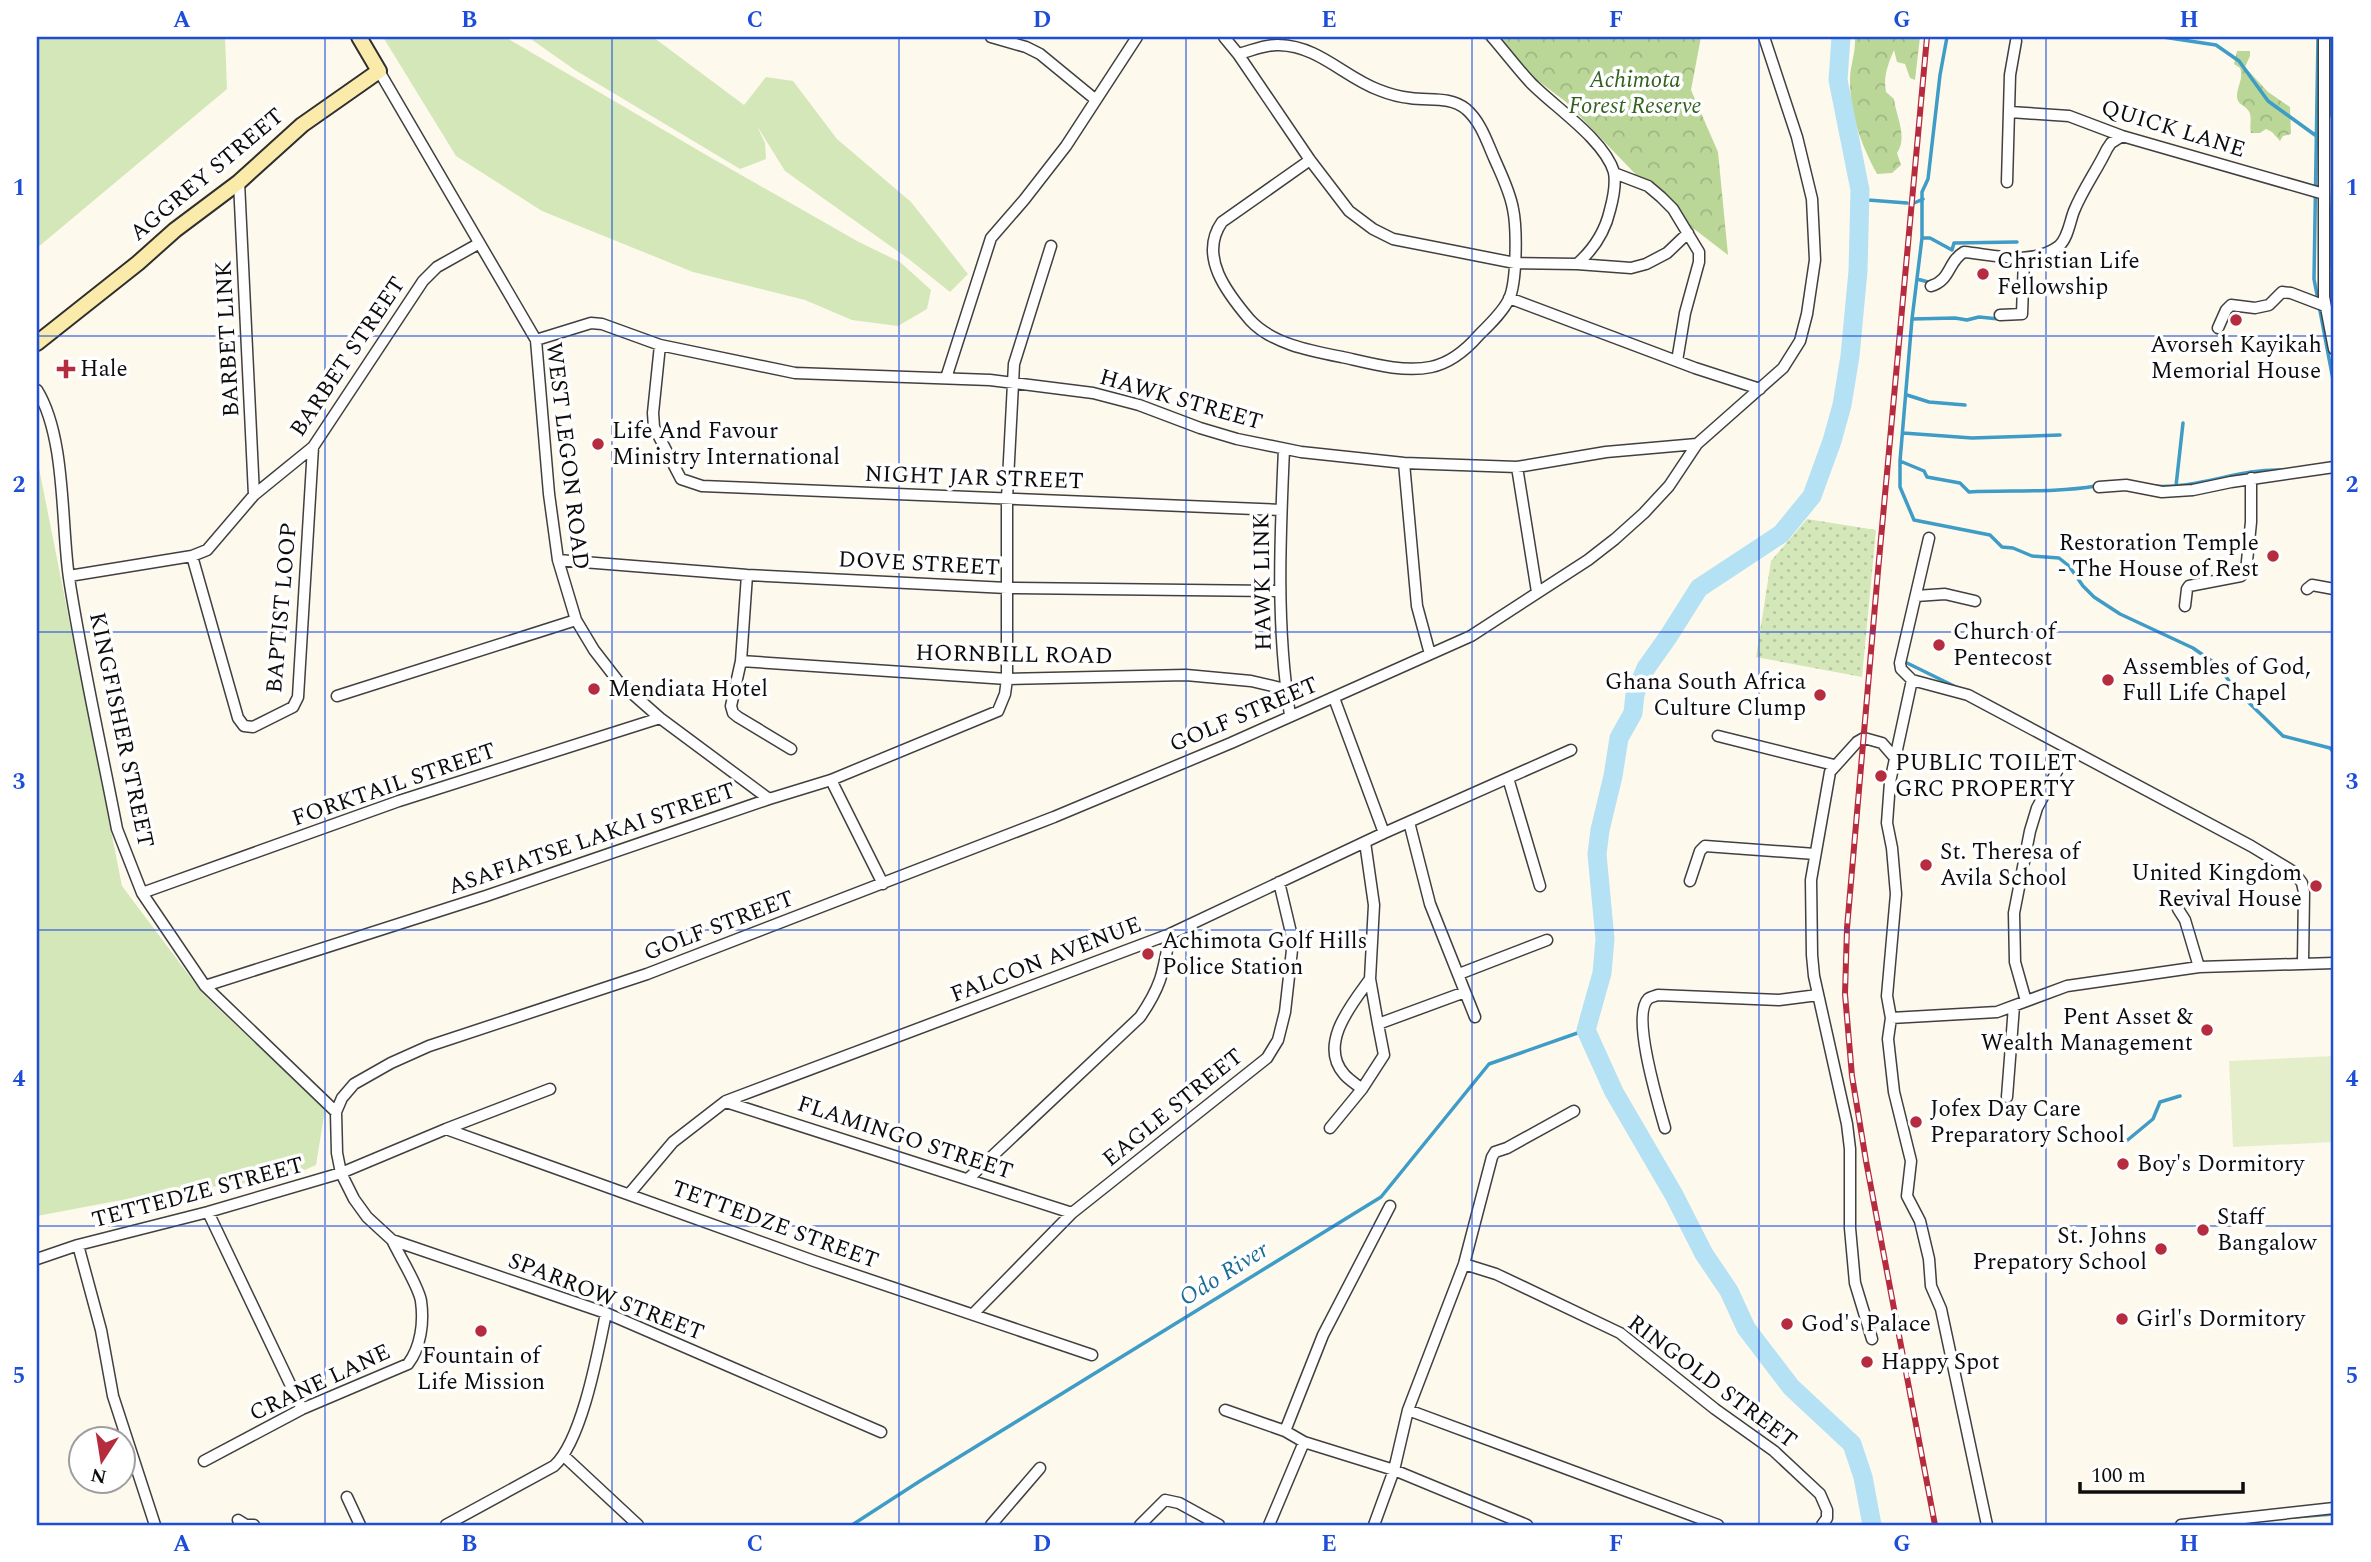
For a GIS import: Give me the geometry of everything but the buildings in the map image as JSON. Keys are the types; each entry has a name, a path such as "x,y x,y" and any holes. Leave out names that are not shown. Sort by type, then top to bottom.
{"main road":[{"path":"359,37 379,71"},
{"name":"AGGREY STREET","path":"37,343 138,263 175,229 239,182 302,125 379,71"}],"street":[{"path":"991,37 1040,54 1096,100"},
{"path":"946,378 991,239 1066,146 1137,37"},
{"path":"1224,37 1349,211 1373,229 1393,239 1515,263 1631,268 1667,253 1688,233"},
{"path":"1492,37 1531,83 1587,134 1614,173 1648,186 1673,209 1699,252 1677,361"},
{"name":"GOLF STREET","path":"336,1112 342,1098 354,1084 429,1046 647,974 883,884 1067,812 1334,698 1471,636 1588,560 1634,522 1669,486 1697,444 1783,368 1800,341 1815,260 1812,199 1794,127 1764,37"},
{"path":"2324,37 2329,123 2323,197 2325,306 2334,349"},
{"path":"2007,182 2010,75 2016,41"},
{"path":"1238,54 1276,44 1293,46 1321,56 1378,90 1408,98 1447,100 1466,109 1482,128 1513,209 1515,263 1509,298 1492,322 1458,355 1430,368 1406,369 1311,351 1278,340 1255,325 1231,299 1212,253 1213,238 1223,222 1310,160"},
{"name":"WEST LEGON ROAD","path":"379,71 536,340 549,494 558,560 576,620 594,650 618,681 660,718 769,799"},
{"name":"QUICK LANE","path":"2010,112 2069,116 2122,136 2323,197 2334,205"},
{"path":"1931,286 1942,282 1958,256 1964,252 2024,258 2045,254 2059,245 2107,149 2122,136"},
{"path":"1577,264 1588,254 1604,230 1611,206 1614,173"},
{"name":"BARBET LINK","path":"239,182 254,495"},
{"name":"BARBET STREET","path":"69,576 191,556 207,550 254,495 313,447 423,281 437,267 478,244"},
{"path":"1007,679 1007,499 1014,364 1051,246"},
{"path":"2000,315 2022,314 2024,258"},
{"path":"2218,328 2231,305 2255,308 2269,305 2282,292 2325,306"},
{"path":"1509,298 1760,389"},
{"name":"HAWK STREET","path":"536,340 591,323 602,324 660,345 795,373 946,378 1094,393 1139,405 1237,439 1284,449 1404,463 1517,467 1606,452 1697,444"},
{"name":"NIGHT JAR STREET","path":"660,345 654,427 681,479 688,483 702,486 1281,510"},
{"name":"KINGFISHER STREET","path":"37,390 52,429 69,576 117,830 142,893 205,986 336,1112"},
{"name":"BAPTIST LOOP","path":"191,556 238,718 244,726 253,727 293,707 298,697 313,447"},
{"name":"HAWK LINK","path":"1284,449 1279,591 1285,689 1290,715"},
{"path":"1404,463 1416,594 1430,654"},
{"path":"1517,467 1537,592"},
{"path":"2099,487 2126,485 2162,492 2193,490 2251,478 2334,467"},
{"path":"2185,606 2189,586 2241,576 2246,571 2251,522 2251,478"},
{"path":"1929,538 1900,663 1901,669 1912,680 1968,695 2251,846 2298,877 2304,892 2303,962"},
{"name":"DOVE STREET","path":"558,560 747,575 1007,588 1279,591"},
{"path":"747,575 741,661 731,706 733,713 791,749"},
{"path":"2307,589 2312,585 2334,589"},
{"path":"1916,596 1945,594 1975,601"},
{"path":"337,696 576,620"},
{"name":"HORNBILL ROAD","path":"741,661 1007,679 1186,675 1251,681 1285,689"},
{"name":"ASAFIATSE LAKAI STREET","path":"205,986 486,896 831,780 998,711 1002,705 1007,679"},
{"path":"1912,680 1895,758 1887,823 1896,894 1887,996 1891,1018 1888,1039 1894,1091 1910,1161 1907,1196 1920,1221 1926,1241 1931,1286 1941,1309 1987,1525"},
{"path":"1334,698 1384,833"},
{"name":"FORKTAIL STREET","path":"142,893 400,801 660,718"},
{"path":"1718,736 1834,765"},
{"path":"1872,1339 1855,1283 1850,1228 1850,1149 1812,954 1811,880 1830,772 1834,765 1864,738 1882,743 1895,758"},
{"path":"2026,1002 2015,962 2014,913 2034,820 2069,749"},
{"name":"FALCON AVENUE","path":"631,1194 673,1142 726,1101 1170,934 1364,842 1571,750"},
{"path":"1508,778 1539,886"},
{"path":"831,780 883,884"},
{"path":"1409,822 1430,904 1475,1017"},
{"path":"1330,1128 1362,1089 1384,1055 1370,979 1374,905 1364,842"},
{"path":"1690,881 1700,851 1705,846 1815,854"},
{"name":"EAGLE STREET","path":"973,1314 1072,1213 1267,1058 1278,1040 1285,1012 1293,941 1279,882"},
{"path":"2178,909 2185,920 2199,967"},
{"path":"969,1178 1140,1017 1156,994 1163,977 1170,934"},
{"path":"1459,974 1547,940"},
{"path":"1891,1018 1997,1012 2067,986 2199,967 2334,963"},
{"path":"1362,1089 1343,1073 1335,1055 1334,1043 1340,1025 1370,979"},
{"path":"1378,1024 1465,992"},
{"path":"1665,1128 1646,1054 1643,1016 1649,998 1658,995 1779,1000 1818,995"},
{"path":"2007,1097 2014,1006"},
{"name":"TETTEDZE STREET","path":"37,1259 78,1245 208,1212 341,1173 550,1089"},
{"name":"FLAMINGO STREET","path":"726,1101 1072,1213"},
{"path":"1374,1525 1394,1471 1408,1410 1464,1264 1495,1152 1574,1111"},
{"path":"336,1112 337,1153 341,1173"},
{"name":"TETTEDZE STREET","path":"446,1129 814,1261 1092,1356"},
{"name":"SPARROW STREET","path":"341,1173 367,1217 392,1240 606,1313 881,1432"},
{"path":"1284,1431 1322,1335 1390,1206"},
{"path":"208,1212 302,1409"},
{"name":"CRANE LANE","path":"204,1461 302,1409 408,1364 420,1341 421,1298 392,1240"},
{"path":"78,1245 101,1330 113,1396 155,1525"},
{"name":"RINGOLD STREET","path":"1464,1264 1496,1274 1620,1334 1715,1409 1774,1451 1820,1494 1827,1510 1827,1518 1822,1525"},
{"path":"446,1525 554,1466 565,1457 589,1392 606,1313"},
{"path":"1226,1410 1284,1431 1304,1442 1394,1471 1527,1525"},
{"path":"1408,1410 1718,1525"},
{"path":"1269,1525 1304,1442"},
{"path":"565,1457 638,1525"},
{"path":"991,1525 1040,1468"},
{"path":"347,1497 360,1525"},
{"path":"1140,1525 1165,1500 1179,1503 1219,1525"},
{"path":"2181,1525 2334,1508"},
{"path":"238,1520 246,1525 254,1525"}],"green space":[{"path":"37,37 225,37 227,89 37,248"},
{"path":"383,37 505,37 857,241 900,262 931,290 927,309 898,326 852,320 805,300 693,272 542,211 456,156"},
{"path":"528,37 653,37 744,105 766,77 793,81 837,139 911,202 968,274 950,292 910,260 785,171 757,126 765,143 766,159 740,169 575,70"},
{"name":"Achimota Forest Reserve","path":"1481,37 1701,37 1691,90 1718,152 1728,255 1672,212 1566,102"},
{"path":"1855,37 1920,37 1915,80 1910,78 1905,64 1897,62 1894,50 1887,71 1886,92 1894,99 1901,133 1897,153 1901,165 1892,173 1877,174 1861,140 1854,117 1850,80"},
{"path":"2237,51 2250,51 2245,67 2268,92 2290,107 2291,134 2283,136 2280,141 2266,129 2260,133 2251,133 2249,112 2237,97 2241,75 2240,68 2234,64"},
{"path":"37,458 122,886 203,994 325,1109 316,1165 284,1179 164,1192 37,1216"},
{"path":"1807,519 1876,530 1862,677 1756,657 1771,561"},
{"path":"2334,1056 2334,1142 2233,1147 2229,1061"}],"waterway":[{"path":"1841,37 1838,80 1860,190 1858,271 1850,356 1842,405 1812,496 1781,534 1699,588 1646,668 1635,694 1633,713 1619,738 1600,830 1597,854 1605,939 1602,973 1586,1030 1614,1092 1674,1195 1704,1254 1729,1291 1746,1328 1791,1387 1852,1444 1863,1477 1872,1525"},
{"path":"1947,37 1928,179 1922,192 1922,238 1900,461 1900,487 1914,520 1990,535 2002,547 2013,548 2032,556 2059,558 2094,597 2120,614 2193,648 2216,664 2237,691 2283,736 2330,748 2334,753"},
{"path":"2163,37 2216,45 2239,61 2268,101 2315,135"},
{"path":"2318,37 2314,279 2334,385"},
{"path":"2331,37 2331,112 2334,123"},
{"path":"2334,159 2329,272 2334,315"},
{"path":"1860,190 1868,200 1907,203"},
{"path":"1912,204 1923,199"},
{"path":"1922,238 1930,238 1952,250 1954,243 2017,242"},
{"path":"2038,259 2050,259"},
{"path":"1917,279 1932,283"},
{"path":"1912,319 1999,319"},
{"path":"1907,395 1929,402 1965,405"},
{"path":"2176,486 2183,423"},
{"path":"1903,433 1972,438 2060,435"},
{"path":"1900,461 1924,471 1927,477 1960,483 1969,492 2096,486"},
{"path":"2152,486 2185,485 2250,472 2282,470"},
{"path":"1903,661 1956,687"},
{"name":"Odo River","path":"852,1525 1381,1197 1489,1064 1586,1030"},
{"path":"2124,1143 2153,1119 2160,1102 2180,1096"},
{"path":"2294,1517 2334,1514"}],"railway":[{"path":"1927,37 1847,928 1845,994 1852,1076 1866,1161 1935,1525"}],"place":[{"name":"Christian Life Fellowship","path":"1983,274"},
{"name":"Avorseh Kayikah Memorial House","path":"2236,320"},
{"name":"Hale","path":"66,369"},
{"name":"Life And Favour Ministry International","path":"598,444"},
{"name":"Restoration Temple - The House of Rest","path":"2273,556"},
{"name":"Church of Pentecost","path":"1939,645"},
{"name":"Assembles of God, Full Life Chapel","path":"2108,680"},
{"name":"Mendiata Hotel","path":"594,689"},
{"name":"Ghana South Africa Culture Clump","path":"1820,695"},
{"name":"PUBLIC TOILET GRC PROPERTY","path":"1881,776"},
{"name":"St. Theresa of Avila School","path":"1926,865"},
{"name":"United Kingdom Revival House","path":"2316,886"},
{"name":"Achimota Golf Hills Police Station","path":"1148,954"},
{"name":"Pent Asset & Wealth Management","path":"2207,1030"},
{"name":"Jofex Day Care Preparatory School","path":"1916,1122"},
{"name":"Boy's Dormitory","path":"2123,1164"},
{"name":"Staff Bangalow","path":"2203,1230"},
{"name":"St. Johns Prepatory School","path":"2161,1249"},
{"name":"Girl's Dormitory","path":"2122,1319"},
{"name":"God's Palace","path":"1787,1324"},
{"name":"Fountain of Life Mission","path":"481,1331"},
{"name":"Happy Spot","path":"1867,1362"}]}
